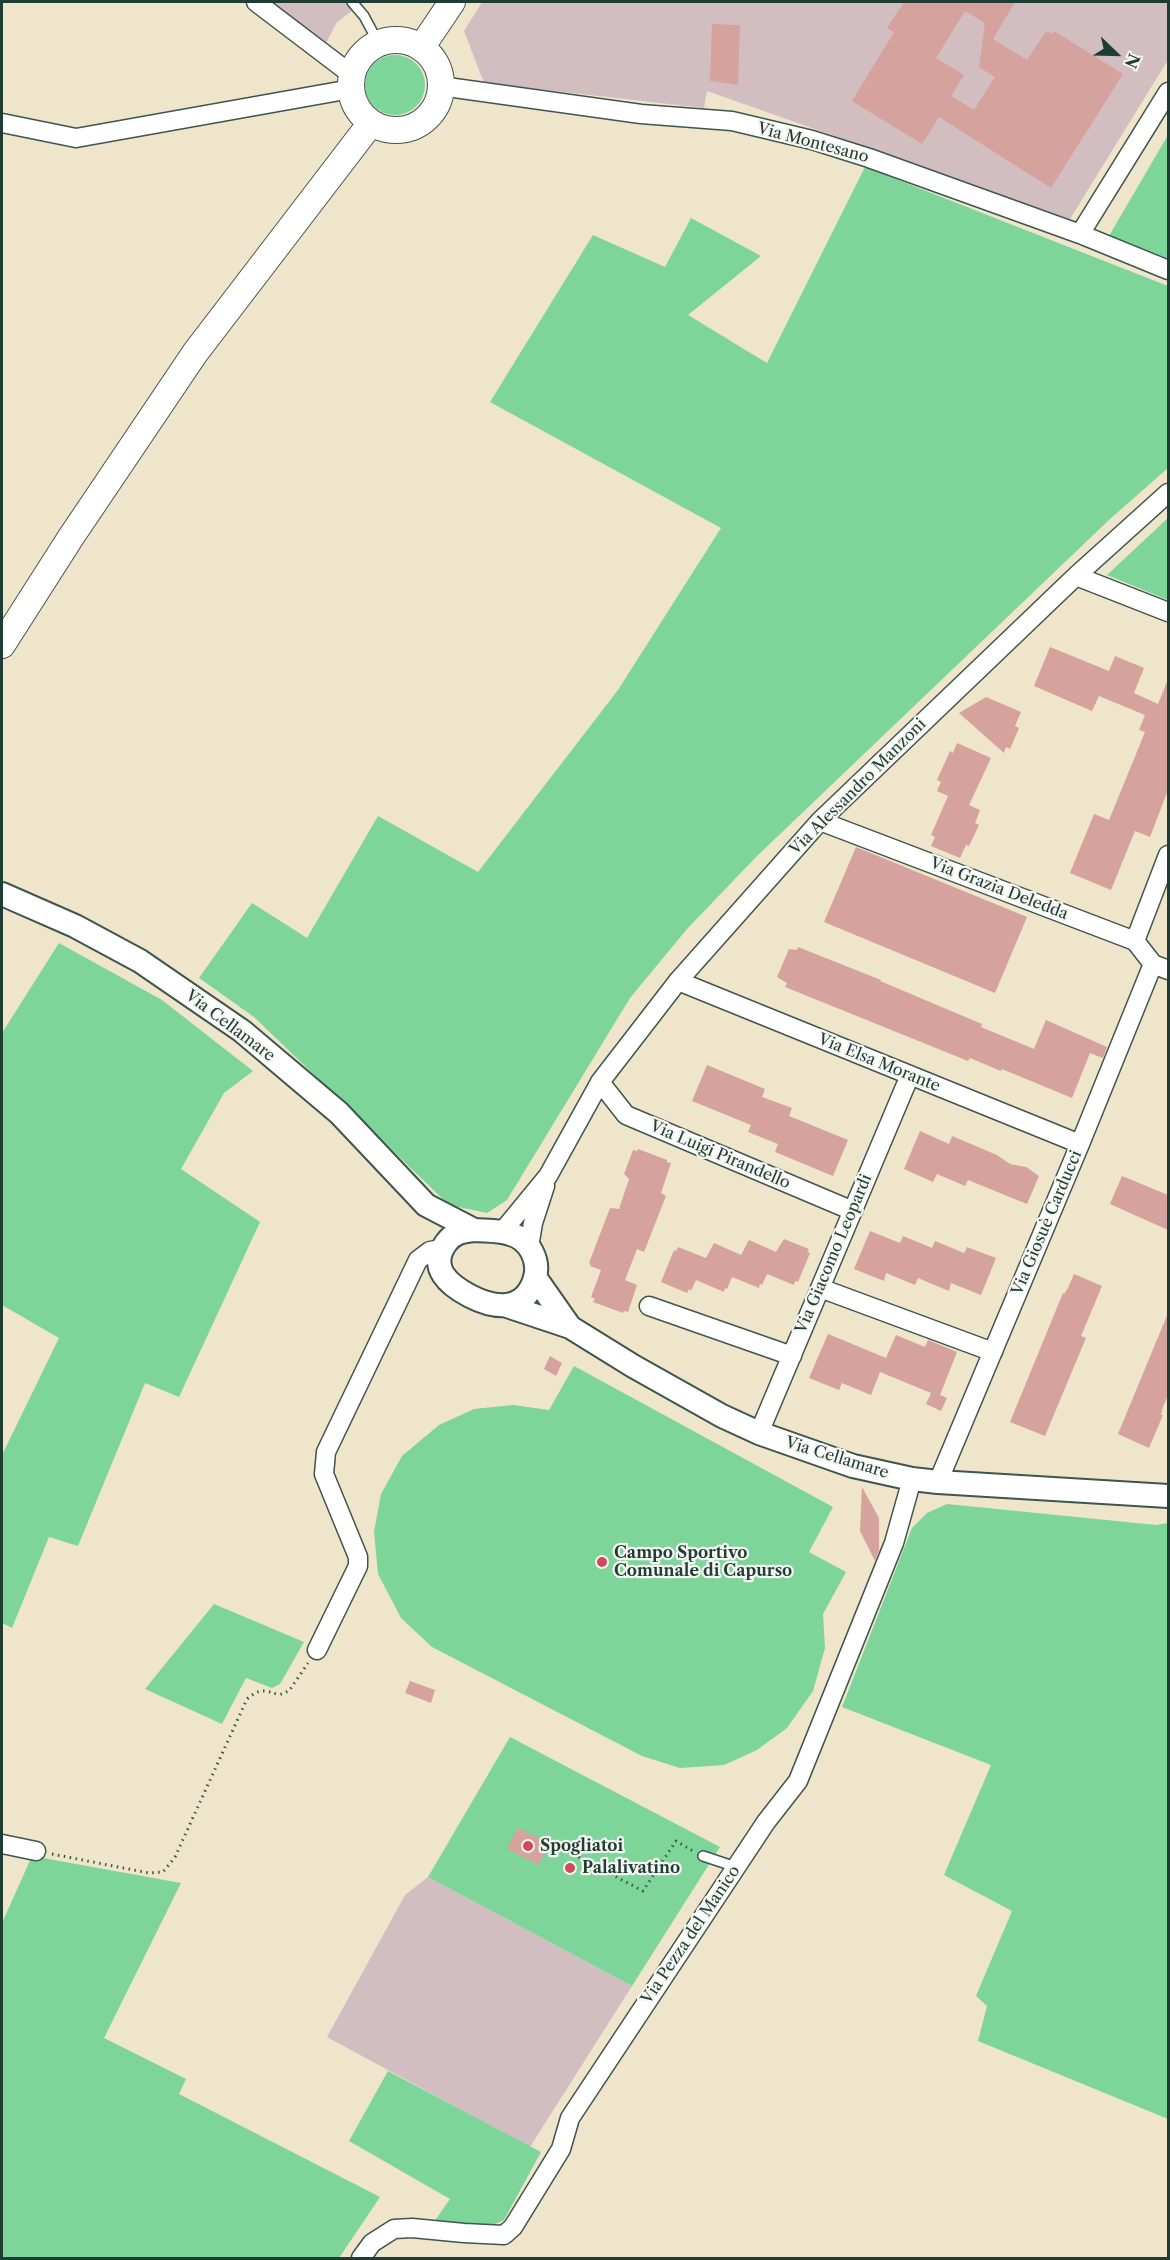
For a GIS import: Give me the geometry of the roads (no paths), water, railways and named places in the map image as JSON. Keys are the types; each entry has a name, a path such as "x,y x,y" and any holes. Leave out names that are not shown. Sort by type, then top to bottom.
{"main road":[{"path":"421,48 452,2"},
{"path":"397,40 410,42 421,48 436,64 440,86 435,106 417,125 397,130 384,128 371,123 359,111 352,82 356,63 364,53 379,44 397,40"},
{"path":"2,645 71,537 195,353 371,123"}],"street":[{"path":"256,2 352,82"},
{"path":"2,123 76,138 352,82"},
{"name":"Via Montesano","path":"440,86 641,114 732,121 812,140 869,158 1080,234 1168,270"},
{"path":"1080,234 1168,92"},
{"name":"Via Alessandro Manzoni","path":"502,1232 548,1176 600,1082 678,981 820,821 1076,576 1168,493"},
{"path":"1076,576 1168,612"},
{"name":"Via Grazia Deledda","path":"820,821 1135,941"},
{"path":"1161,967 1135,941 1168,855"},
{"name":"Via Cellamare","path":"2,894 75,926 140,961 242,1031 339,1113 426,1205 474,1230"},
{"name":"Via Giosuè Carducci","path":"938,1482 1080,1144 1161,967"},
{"name":"Via Elsa Morante","path":"678,981 1080,1144"},
{"name":"Via Giacomo Leopardi","path":"759,1433 910,1075"},
{"name":"Via Luigi Pirandello","path":"600,1082 626,1115 852,1211"},
{"name":"Via Alessandro Manzoni","path":"529,1247 533,1223 548,1176"},
{"name":"Via Cellamare","path":"426,1205 442,1260 445,1279 459,1290 486,1304 507,1306 570,1327 703,1405 759,1433 853,1466 912,1479 1168,1496"},
{"name":"Via Cellamare","path":"442,1260 450,1238 457,1233 474,1230 513,1234 529,1247 535,1256 536,1277 570,1327"},
{"path":"317,1650 358,1566 358,1557 324,1474 326,1452 418,1260 430,1251 442,1260"},
{"path":"507,1306 525,1296 536,1277"},
{"path":"820,1288 993,1352"},
{"path":"649,1306 792,1356"},
{"name":"Via Pezza del Manico","path":"361,2259 372,2243 394,2229 412,2228 504,2235 513,2227 561,2149 570,2118 766,1822 798,1781 894,1543 912,1479"},
{"path":"2,1844 36,1851"}],"lane":[{"path":"352,2 364,16 379,44"},
{"path":"703,1856 736,1867"}],"place":[{"name":"Campo Sportivo Comunale di Capurso","path":"602,1562"},
{"name":"Spogliatoi","path":"528,1846"},
{"name":"Palalivatino","path":"570,1868"}]}
